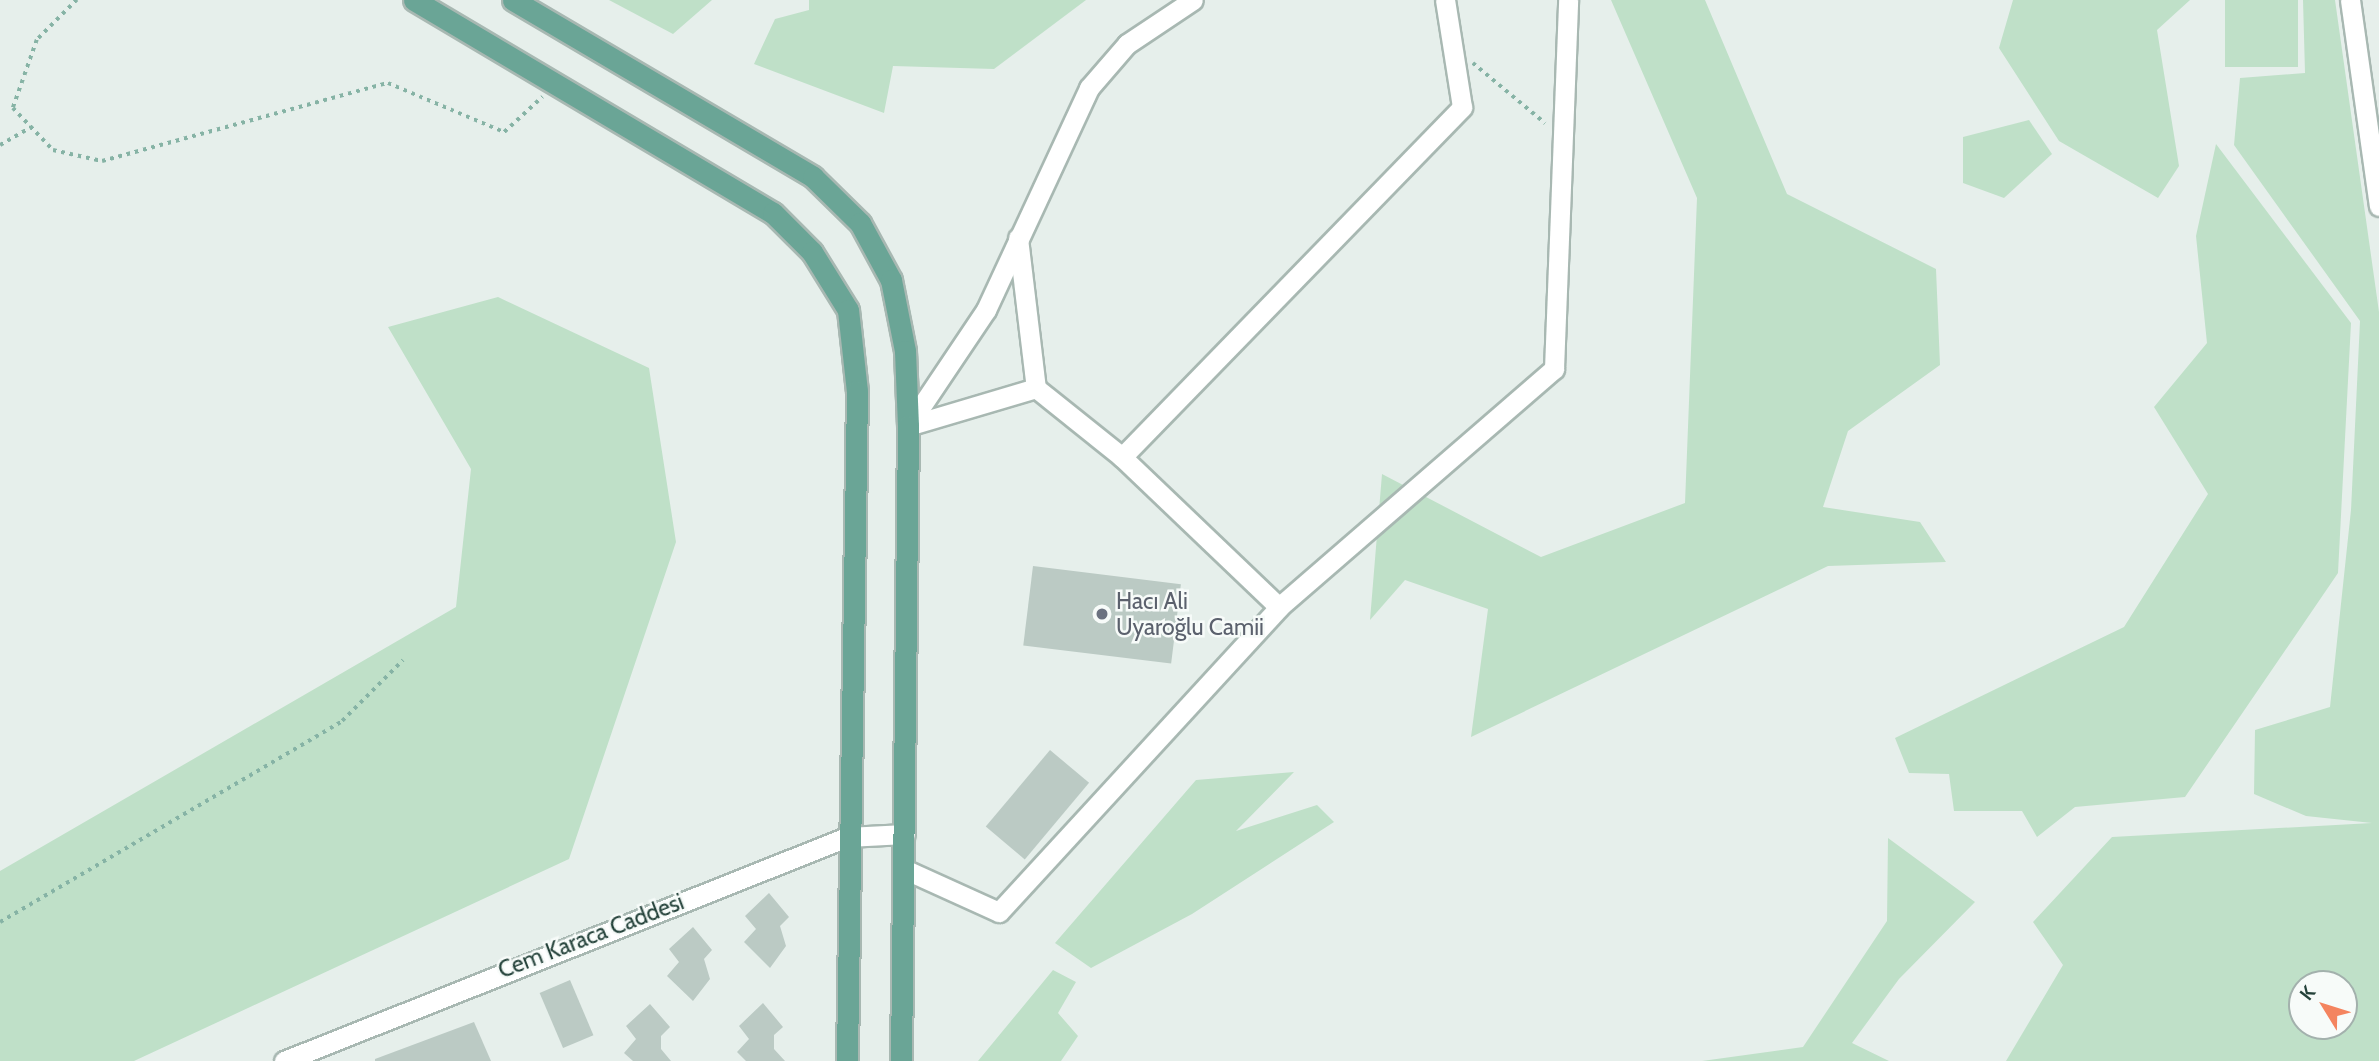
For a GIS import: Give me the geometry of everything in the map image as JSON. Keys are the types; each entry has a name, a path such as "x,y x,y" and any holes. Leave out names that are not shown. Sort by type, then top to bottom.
{"main road":[{"path":"414,0 773,213 812,252 848,310 857,391 847,837 846,1061"},
{"path":"513,0 838,197 878,250 891,280 905,351 908,426 901,1061"}],"street":[{"path":"908,426 986,310 1018,236 1089,88 1127,44 1193,0"},
{"path":"1122,457 1462,107 1445,0"},
{"path":"904,869 999,912 1279,607 1554,369 1568,0"},
{"path":"2350,0 2379,206"},
{"path":"1018,236 1036,388 1122,457 1279,607"},
{"path":"908,426 1036,388"},
{"name":"Cem Karaca Caddesi","path":"284,1061 847,837 905,834"}],"path":[{"path":"77,0 37,40 13,108 53,150 102,161 388,83 504,132 557,84"},
{"path":"1452,46 1563,137"},
{"path":"0,145 31,127"},
{"path":"0,922 342,721 403,660"}],"green space":[{"path":"609,0 712,0 673,34"},
{"path":"809,0 1086,0 994,69 893,66 884,113 754,64 775,19 809,10"},
{"path":"1611,0 1705,0 1787,194 1936,269 1940,365 1848,431 1823,507 1920,522 1946,562 1828,566 1471,737 1488,609 1405,580 1370,620 1382,474 1541,557 1685,503 1697,198"},
{"path":"2013,0 2190,0 2157,30 2179,166 2158,198 2059,141 1999,48"},
{"path":"2225,0 2298,0 2298,67 2225,67"},
{"path":"2303,0 2335,0 2379,312 2379,1061 2006,1061 2063,965 2033,922 2112,837 2372,823 2306,816 2254,794 2255,730 2330,707 2351,510 2360,321 2234,145 2240,78 2305,73"},
{"path":"2029,120 2052,154 2004,198 1963,183 1963,137"},
{"path":"2216,144 2351,323 2338,573 2185,797 2075,807 2037,837 2022,811 1954,811 1949,774 1909,773 1895,738 2124,627 2208,494 2154,407 2207,343 2196,236"},
{"path":"498,297 649,368 676,542 569,859 134,1061 0,1061 0,871 456,607 471,469 388,327"},
{"path":"1294,772 1236,831 1317,805 1334,822 1192,914 1091,968 1055,943 1196,780"},
{"path":"1888,838 1975,902 1899,979 1852,1043 1889,1061 1702,1061 1803,1047 1887,921"},
{"path":"1053,970 1076,982 1058,1013 1078,1036 1061,1061 978,1061"}],"building":[{"name":"Hacı Ali Uyaroğlu Camii","path":"1033,566 1181,584 1171,664 1023,645"},
{"path":"1050,750 1089,783 1025,859 986,827"},
{"path":"769,893 789,917 780,926 786,946 770,968 744,942 756,929 745,916"},
{"path":"693,927 712,950 704,959 710,979 693,1001 667,976 679,962 669,949"},
{"path":"570,980 593,1035 563,1048 540,993"},
{"path":"763,1003 783,1027 774,1035 774,1049 785,1061 746,1061 737,1052 749,1039 739,1026"},
{"path":"650,1004 670,1027 661,1036 661,1049 671,1061 633,1061 624,1053 636,1039 626,1026"},
{"path":"474,1022 491,1061 375,1061 375,1059"}],"place":[{"name":"Hacı Ali Uyaroğlu Camii","path":"1102,614"}]}
